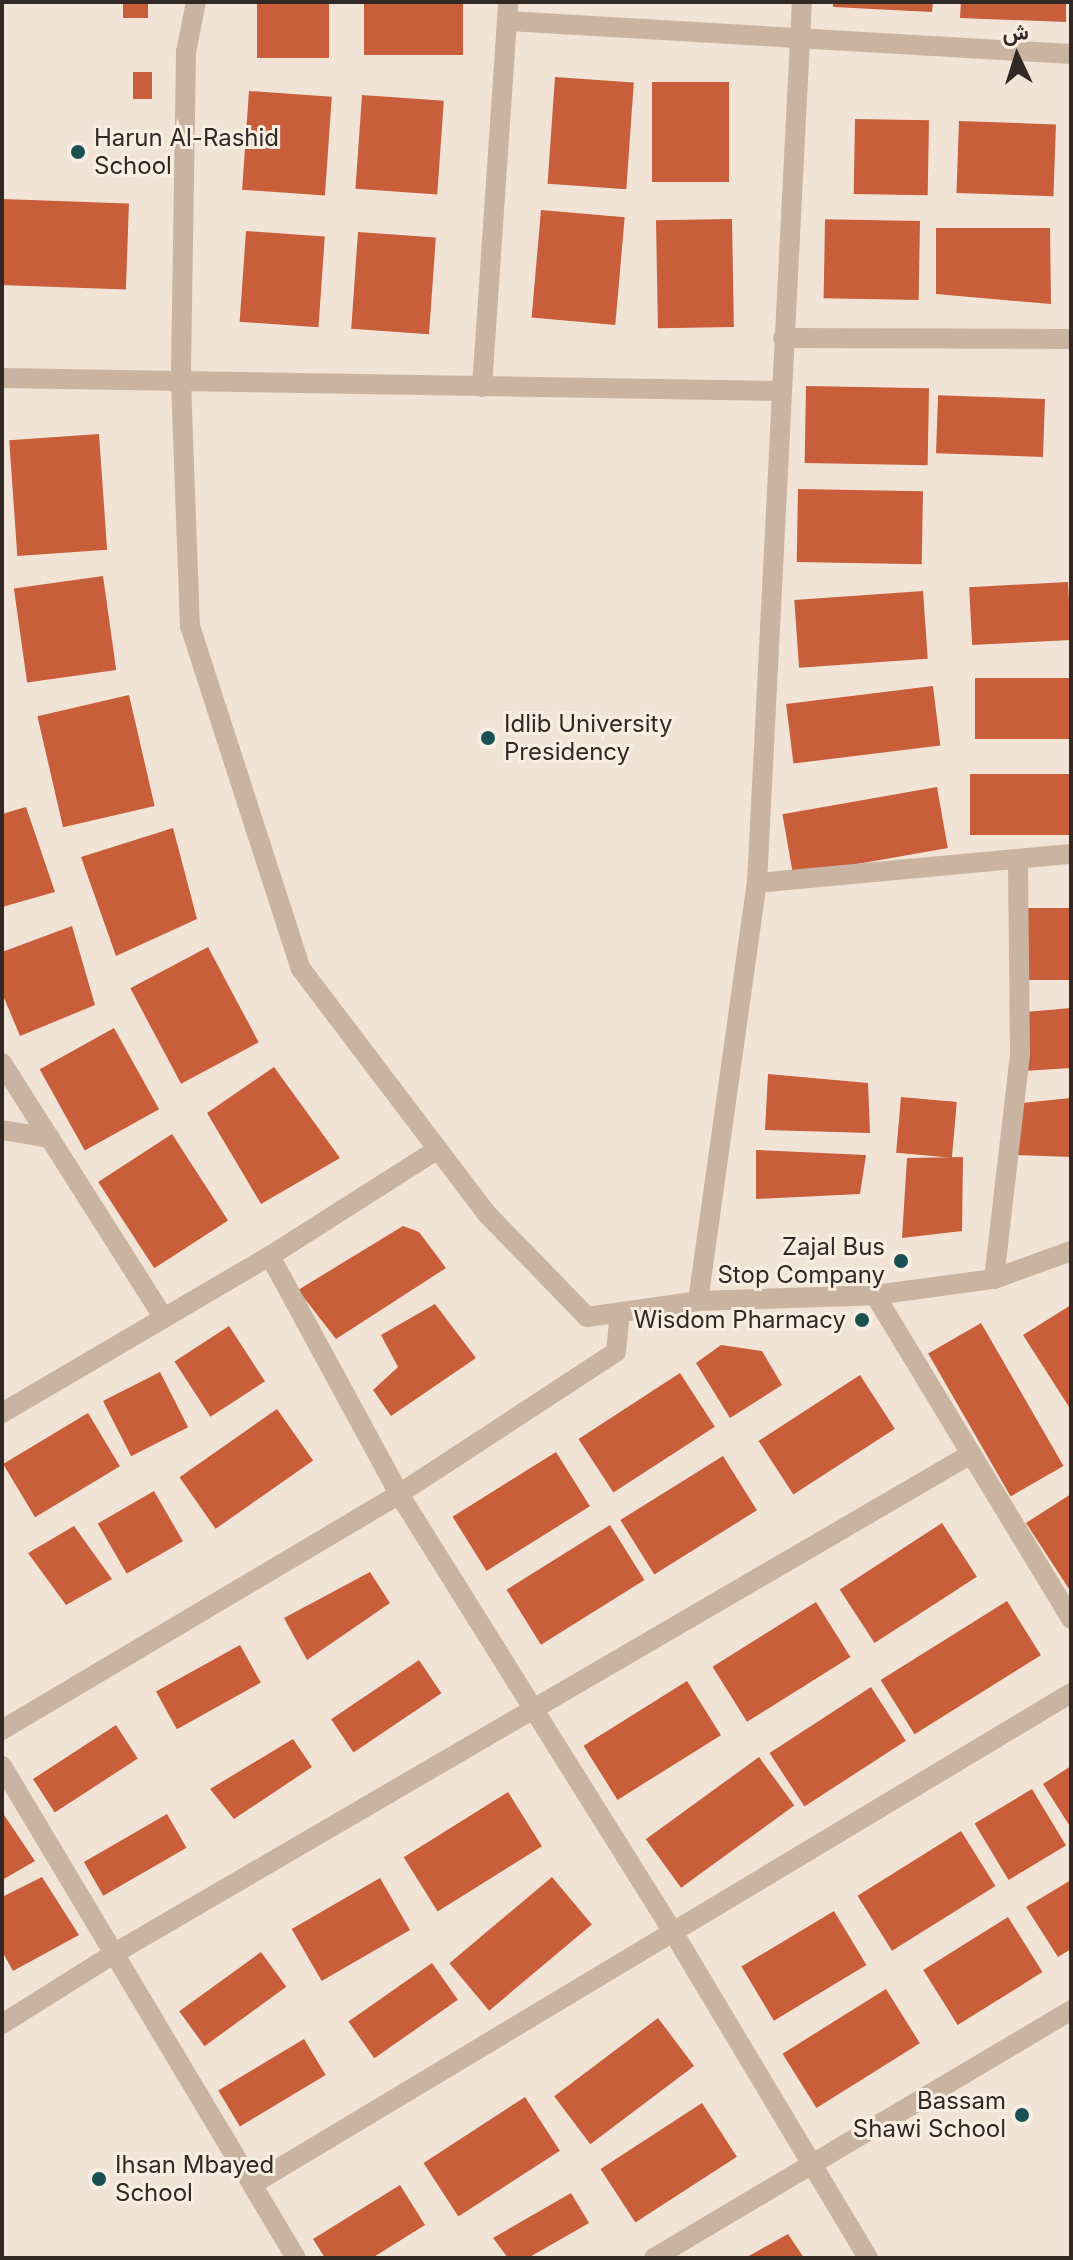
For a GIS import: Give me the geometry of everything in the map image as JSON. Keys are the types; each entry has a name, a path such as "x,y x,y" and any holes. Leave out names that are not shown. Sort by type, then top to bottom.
{"street":[{"path":"196,2 186,52 181,382 190,626 301,969 486,1213 587,1317 698,1301 875,1295 994,1279 1071,1251"},
{"path":"698,1301 757,883 802,2"},
{"path":"482,387 507,12 799,40 1071,54"},
{"path":"783,338 1071,339"},
{"path":"2,378 780,391"},
{"path":"757,883 1071,854"},
{"path":"994,1279 1020,1055 1018,859"},
{"path":"2,1063 164,1318"},
{"path":"2,1130 50,1138"},
{"path":"2,1413 270,1256 438,1149"},
{"path":"270,1256 399,1494 673,1932 868,2258"},
{"path":"875,1295 1071,1619"},
{"path":"2,1730 399,1494 616,1352 620,1312"},
{"path":"2,2024 115,1953 971,1454"},
{"path":"253,2184 1071,1693"},
{"path":"2,1766 296,2258"},
{"path":"654,2258 1071,2010"}],"building":[{"path":"123,2 148,2 148,18 123,18"},
{"path":"257,2 329,2 329,58 257,58"},
{"path":"364,2 463,2 463,55 364,55"},
{"path":"833,2 933,2 932,12 833,7"},
{"path":"961,2 1066,2 1066,22 960,18"},
{"path":"133,72 152,72 152,99 133,99"},
{"path":"555,77 634,83 626,189 548,184"},
{"path":"652,82 729,82 729,182 652,182"},
{"path":"249,91 332,97 325,196 242,190"},
{"path":"362,95 444,101 437,194 355,189"},
{"path":"855,119 929,120 928,195 854,194"},
{"path":"959,121 1056,124 1053,196 956,193"},
{"name":"Harun Al-Rashid School","path":"2,199 129,203 126,289 2,285"},
{"path":"541,210 625,217 615,325 532,318"},
{"path":"732,219 734,327 658,328 656,220"},
{"path":"825,219 920,221 919,300 824,298"},
{"path":"936,228 1050,228 1051,304 936,294"},
{"path":"246,231 325,237 318,327 240,322"},
{"path":"358,232 436,237 429,334 351,329"},
{"path":"806,386 929,388 928,465 805,463"},
{"path":"938,395 1045,399 1043,457 936,453"},
{"path":"99,434 107,550 17,556 9,440"},
{"path":"798,489 923,491 922,564 797,562"},
{"path":"103,576 116,670 27,683 14,589"},
{"path":"1068,582 1071,640 972,645 969,587"},
{"path":"923,591 928,659 799,668 794,600"},
{"path":"975,678 1071,678 1071,739 975,739"},
{"path":"933,686 940,746 793,764 786,704"},
{"path":"129,695 155,806 63,827 37,716"},
{"path":"970,774 1071,774 1071,835 970,835"},
{"path":"937,787 948,848 793,875 782,814"},
{"path":"26,807 55,892 2,907 2,814"},
{"path":"173,828 197,919 116,956 81,857"},
{"path":"1026,908 1071,908 1071,980 1026,980"},
{"path":"72,926 95,1005 20,1036 2,993 2,952"},
{"path":"208,947 259,1042 181,1084 130,988"},
{"path":"1071,1008 1071,1068 1024,1071 1026,1012"},
{"path":"114,1028 159,1109 85,1151 40,1069"},
{"path":"274,1067 340,1158 261,1204 207,1113"},
{"path":"768,1074 868,1083 870,1133 765,1130"},
{"path":"901,1097 957,1102 952,1158 896,1153"},
{"path":"1071,1098 1071,1157 1016,1155 1022,1103"},
{"path":"172,1134 228,1220 154,1268 98,1182"},
{"path":"756,1150 866,1155 860,1194 756,1199"},
{"path":"963,1157 962,1231 902,1238 907,1158"},
{"path":"403,1226 419,1232 446,1268 336,1339 298,1290"},
{"path":"435,1304 476,1358 391,1416 373,1390 398,1367 381,1335"},
{"path":"1071,1305 1071,1410 1023,1335"},
{"path":"981,1323 1064,1466 1011,1496 928,1354"},
{"path":"229,1326 265,1381 210,1417 174,1361"},
{"path":"721,1345 762,1351 782,1385 730,1418 696,1363"},
{"path":"160,1372 188,1427 131,1456 103,1401"},
{"path":"680,1373 715,1427 613,1493 579,1439"},
{"path":"860,1375 895,1429 793,1495 759,1441"},
{"path":"277,1409 313,1461 216,1529 180,1477"},
{"path":"88,1413 120,1466 35,1517 3,1464"},
{"path":"556,1452 590,1506 486,1571 453,1517"},
{"path":"723,1456 757,1510 654,1574 620,1520"},
{"path":"154,1491 183,1541 127,1574 98,1524"},
{"path":"1071,1494 1071,1592 1026,1523"},
{"path":"942,1523 977,1577 875,1643 840,1589"},
{"path":"610,1525 644,1580 541,1645 507,1590"},
{"path":"74,1526 112,1579 66,1605 28,1553"},
{"path":"370,1572 390,1603 307,1660 284,1618"},
{"path":"1007,1601 1041,1655 915,1734 881,1680"},
{"path":"816,1602 850,1657 747,1722 713,1667"},
{"path":"240,1645 261,1683 177,1729 156,1692"},
{"path":"419,1660 441,1693 353,1752 331,1719"},
{"path":"687,1681 721,1735 617,1800 584,1746"},
{"path":"871,1687 906,1741 804,1807 770,1753"},
{"path":"116,1725 138,1759 55,1812 33,1779"},
{"path":"293,1739 312,1767 234,1819 210,1789"},
{"path":"759,1757 794,1806 681,1888 646,1839"},
{"path":"1071,1766 1071,1828 1043,1784"},
{"path":"1032,1789 1066,1846 1009,1880 975,1824"},
{"path":"508,1792 542,1846 438,1911 404,1857"},
{"path":"2,1812 35,1861 2,1880"},
{"path":"167,1814 186,1848 103,1896 84,1862"},
{"path":"961,1831 995,1886 892,1951 858,1896"},
{"path":"42,1877 79,1935 13,1971 2,1951 2,1897"},
{"path":"552,1877 592,1924 489,2011 449,1963"},
{"path":"380,1878 410,1930 322,1981 292,1929"},
{"path":"1071,1880 1071,1949 1058,1957 1026,1907"},
{"path":"834,1911 866,1965 774,2021 741,1967"},
{"path":"1008,1917 1042,1972 958,2025 923,1970"},
{"path":"261,1952 286,1987 205,2046 179,2011"},
{"path":"432,1963 458,2000 374,2058 348,2022"},
{"path":"886,1989 920,2043 816,2108 783,2054"},
{"path":"658,2018 694,2066 590,2144 554,2096"},
{"path":"304,2039 326,2075 240,2127 218,2091"},
{"path":"525,2097 560,2151 458,2217 424,2163"},
{"path":"702,2103 737,2157 635,2223 601,2169"},
{"path":"400,2185 425,2225 372,2258 325,2258 313,2239"},
{"path":"571,2193 589,2223 528,2258 508,2258 493,2238"},
{"path":"788,2234 804,2258 745,2258"}],"place":[{"name":"Harun Al-Rashid School","path":"78,152"},
{"name":"Idlib University Presidency","path":"488,738"},
{"name":"Zajal Bus Stop Company","path":"901,1261"},
{"name":"Wisdom Pharmacy","path":"862,1320"},
{"name":"Bassam Shawi School","path":"1022,2115"},
{"name":"Ihsan Mbayed School","path":"99,2179"}]}
